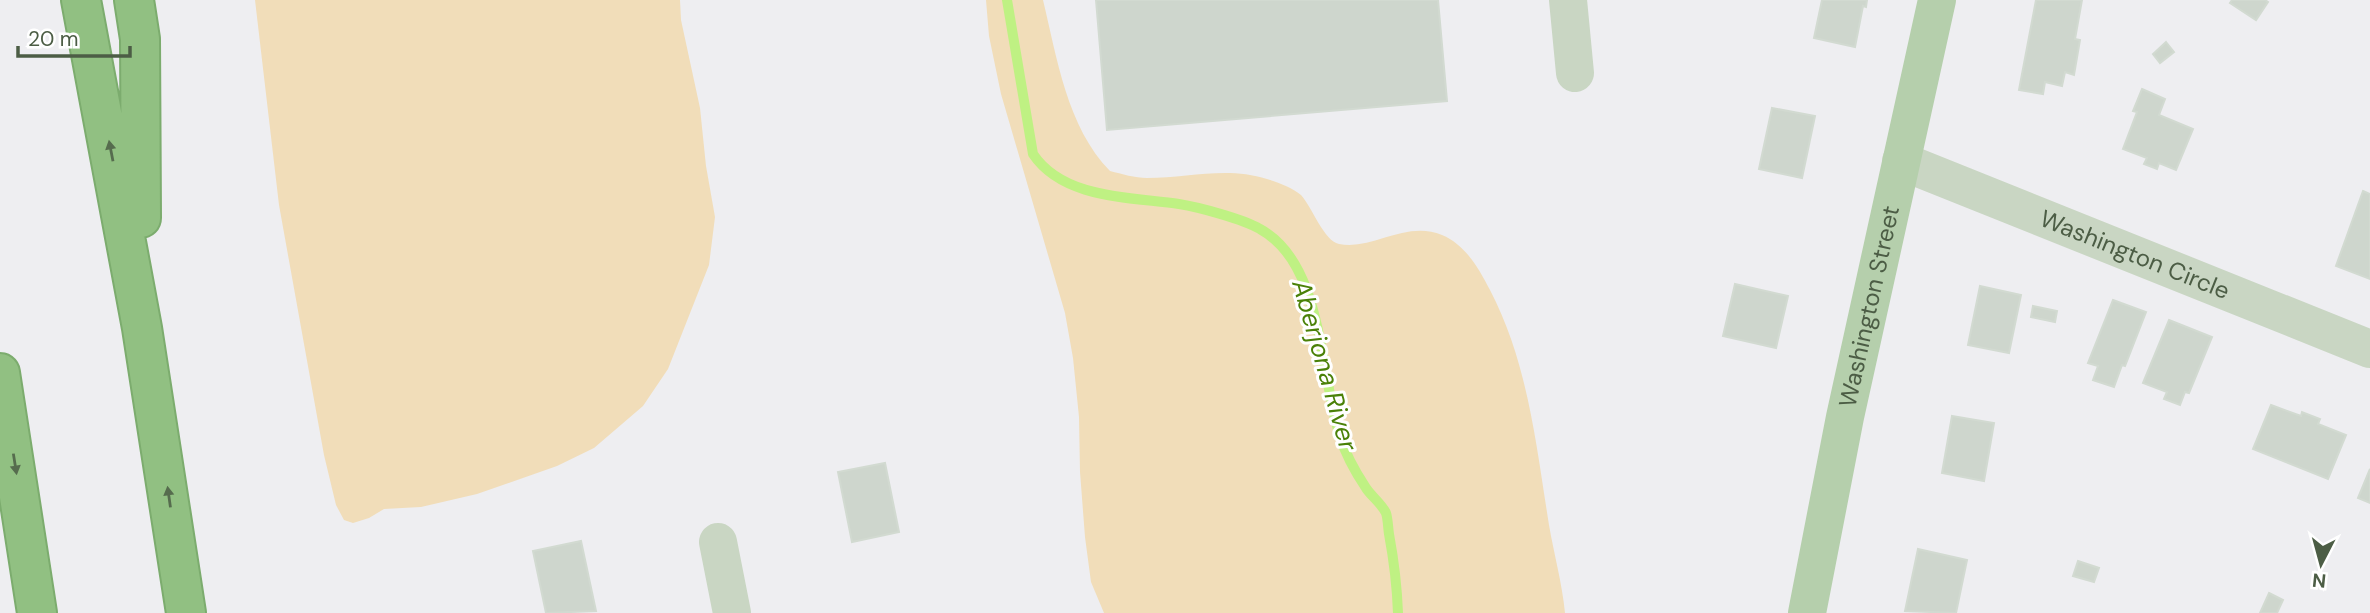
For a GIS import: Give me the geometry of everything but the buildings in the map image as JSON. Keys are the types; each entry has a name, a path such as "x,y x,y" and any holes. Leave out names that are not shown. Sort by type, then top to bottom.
{"highway":[{"path":"81,0 142,328 186,613"},
{"path":"134,0 140,39 142,328"},
{"path":"0,373 37,613"}],"main road":[{"name":"Washington Street","path":"1807,613 1845,417 1937,0"}],"street":[{"path":"1568,0 1575,72"},
{"name":"Washington Circle","path":"1901,161 2370,349"},
{"path":"718,542 732,613"}],"shaded area":[{"path":"255,0 680,0 681,20 700,108 715,217 709,265 668,369 643,406 594,448 557,466 477,494 421,507 384,509 353,523 344,520 336,505 324,455 279,205"},
{"path":"986,0 1043,0 1059,68 1074,113 1083,134 1110,171 1147,178 1222,173 1252,175 1280,184 1301,195 1328,237 1339,244 1351,245 1402,233 1428,231 1451,239 1465,251 1481,274 1503,318 1522,375 1535,434 1565,613 1104,613 1091,582 1085,537 1079,417 1065,313 1001,94 989,36"}],"waterway":[{"name":"Aberjona River","path":"1007,0 1033,154 1046,169 1079,188 1119,197 1187,206 1243,221 1260,229 1281,245 1297,267 1316,322 1342,442 1362,482 1386,513 1398,613"}]}
